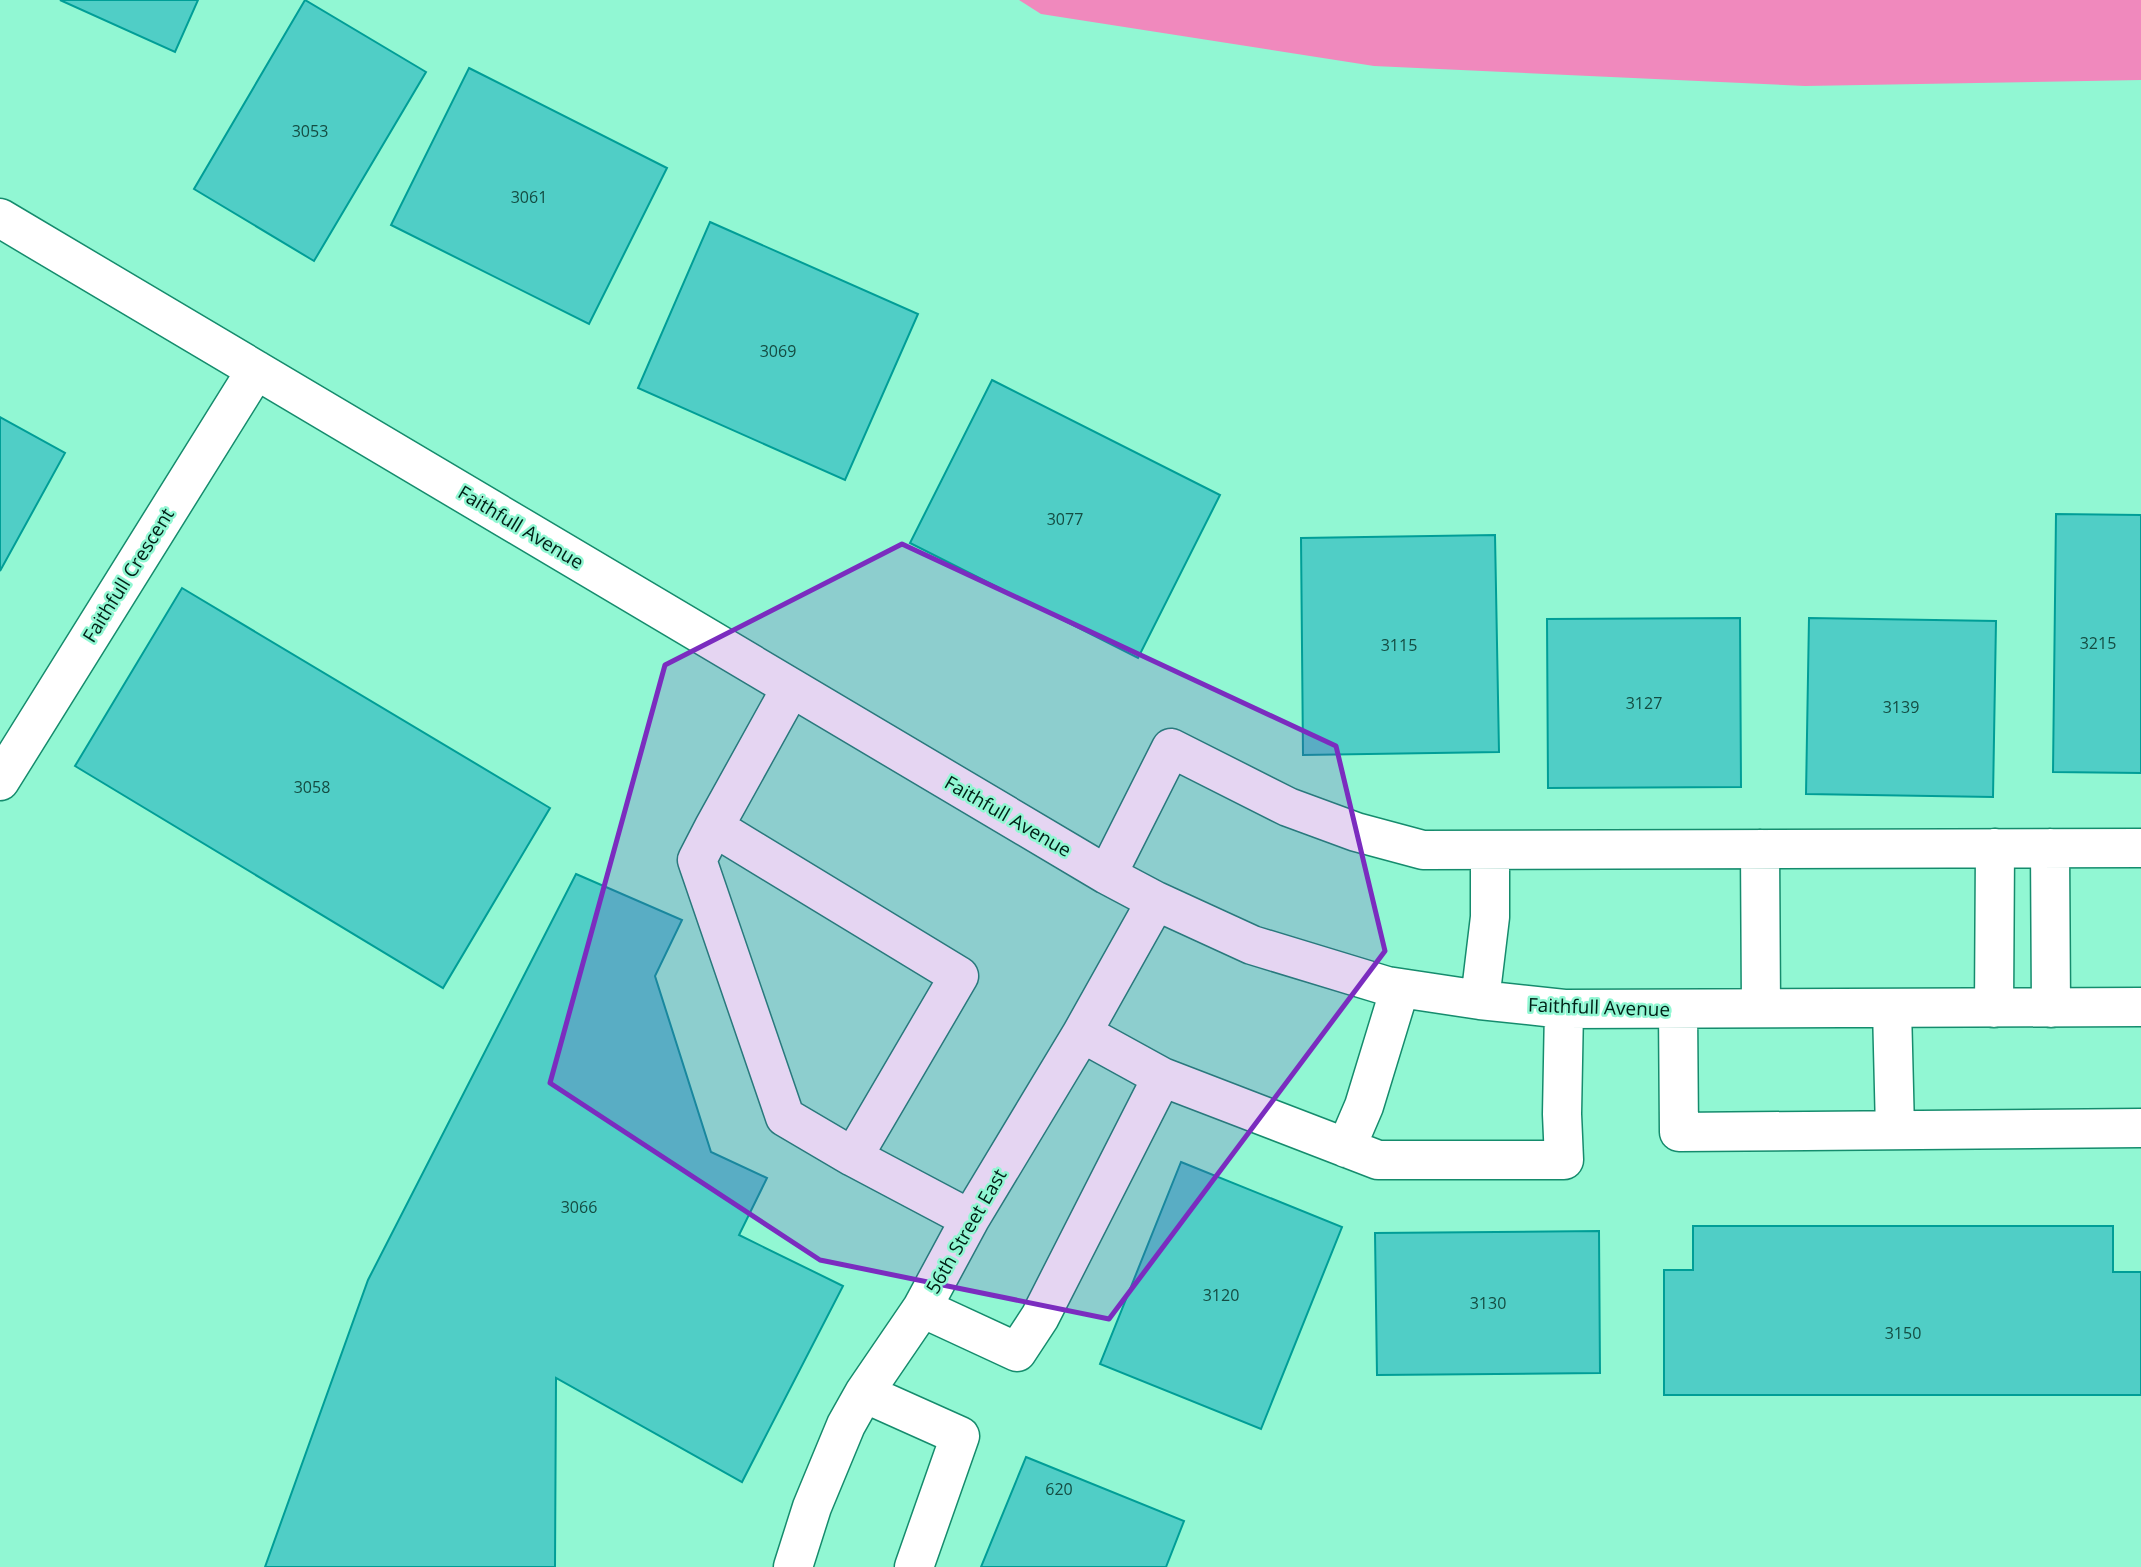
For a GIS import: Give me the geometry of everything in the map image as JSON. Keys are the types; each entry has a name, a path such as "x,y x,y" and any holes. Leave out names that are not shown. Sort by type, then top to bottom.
{"street":[{"name":"Faithfull Avenue","path":"0,218 1107,874 1156,901 1252,945 1401,988 1564,1009 2141,1007"},
{"name":"Faithfull Crescent","path":"0,781 256,370"},
{"path":"791,688 697,860 785,1117 853,1157 970,1219"},
{"path":"1107,874 1171,748 1288,807 1356,832 1423,850 2141,848"},
{"path":"713,827 959,976 853,1157"},
{"path":"1994,1008 1995,848"},
{"path":"2050,848 2051,1008"},
{"path":"1760,849 1761,1007"},
{"path":"1480,1000 1490,917 1490,850"},
{"name":"56th Street East","path":"793,1567 811,1507 846,1425 864,1393 922,1308 970,1219 1082,1033 1156,901"},
{"path":"1346,1148 1364,1106 1401,988"},
{"path":"1892,1007 1895,1130"},
{"path":"1082,1033 1162,1077 1378,1160 1564,1160 1564,1009"},
{"path":"1678,1009 1679,1132 2141,1128"},
{"path":"922,1308 1017,1352 1040,1317 1162,1077"},
{"path":"864,1393 960,1436 914,1567"}],"highlighted area":[{"path":"902,544 1336,746 1385,951 1109,1319 820,1260 550,1083 665,665"}],"shaded area":[{"path":"1019,0 2141,0 2141,80 1805,86 1374,66 1041,14"}],"building":[{"path":"60,0 198,0 175,52"},
{"path":"305,0 426,72 314,261 194,189"},
{"path":"469,68 667,168 589,324 391,225"},
{"path":"710,222 918,314 845,480 638,388"},
{"path":"992,380 1220,495 1138,658 910,543"},
{"path":"0,417 65,453 0,571"},
{"path":"2056,514 2141,515 2141,773 2053,772"},
{"path":"1495,535 1499,752 1303,755 1301,538"},
{"path":"182,588 550,808 443,988 75,766"},
{"path":"1740,618 1741,787 1548,788 1547,619"},
{"path":"1809,618 1996,621 1993,797 1806,794"},
{"path":"576,874 682,920 655,976 711,1152 767,1178 739,1235 843,1286 742,1482 556,1378 555,1567 265,1567 368,1280"},
{"path":"1181,1162 1342,1227 1261,1429 1100,1364"},
{"path":"1693,1226 2113,1226 2113,1272 2141,1272 2141,1395 1664,1395 1664,1270 1693,1270"},
{"path":"1599,1231 1600,1373 1377,1375 1375,1233"},
{"path":"1026,1457 1184,1521 1166,1567 981,1567"}]}
